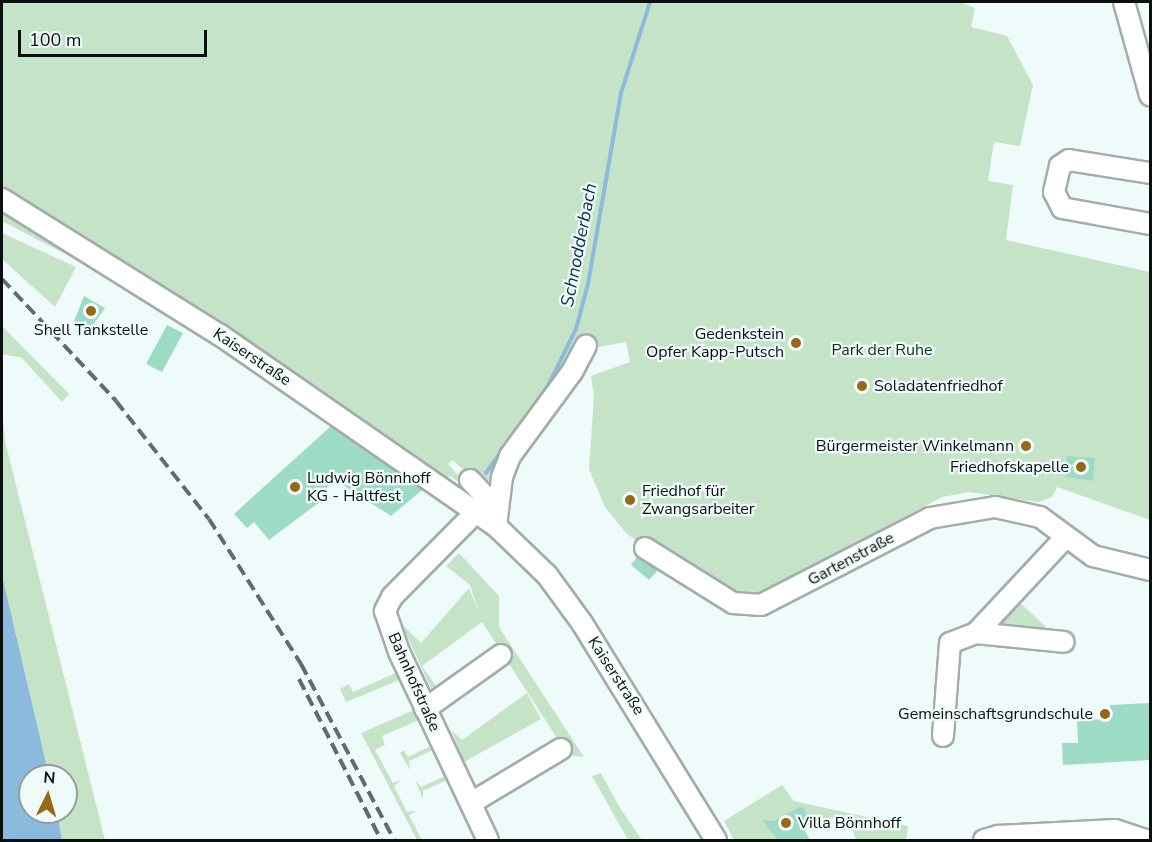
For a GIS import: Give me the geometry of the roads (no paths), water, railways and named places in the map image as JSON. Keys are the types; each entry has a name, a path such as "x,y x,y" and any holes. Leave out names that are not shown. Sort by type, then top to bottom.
{"street":[{"path":"1124,2 1150,95"},
{"path":"1150,173 1065,161 1054,192 1056,204 1150,224"},
{"name":"Kaiserstraße","path":"2,199 219,335 475,513 496,517 547,575 582,623 717,840"},
{"path":"496,517 510,456 572,372 586,346"},
{"path":"470,480 496,517"},
{"name":"Gartenstraße","path":"645,548 724,598 751,606 776,599 943,513 1013,509 1040,517 1094,556 1150,570"},
{"name":"Bahnhofstraße","path":"475,513 392,597 386,618 425,708 488,840"},
{"path":"943,736 950,643 976,633 1065,537"},
{"path":"976,633 1064,642"},
{"path":"425,708 501,655"},
{"path":"471,803 561,748"},
{"path":"984,840 998,836 1115,830 1146,840"}],"water":[{"path":"2,575 46,764 18,764 18,824 59,824 62,840 2,840"}],"waterway":[{"name":"Schnodderbach","path":"486,473 549,384 576,329 588,284 621,93 650,2"}],"railway":[{"path":"2,279 116,401 209,519 301,664 394,840"},
{"path":"299,679 381,840"}],"place":[{"name":"Shell Tankstelle","path":"91,311"},
{"name":"Gedenkstein Opfer Kapp-Putsch","path":"796,343"},
{"name":"Soladatenfriedhof","path":"862,386"},
{"name":"Bürgermeister Winkelmann","path":"1026,446"},
{"name":"Friedhofskapelle","path":"1081,467"},
{"name":"Ludwig Bönnhoff KG - Haltfest","path":"295,487"},
{"name":"Friedhof für Zwangsarbeiter","path":"630,500"},
{"name":"Gemeinschaftsgrundschule","path":"1105,714"},
{"name":"Villa Bönnhoff","path":"786,823"}],"park label":[{"name":"Park der Ruhe","path":"882,350"}]}
